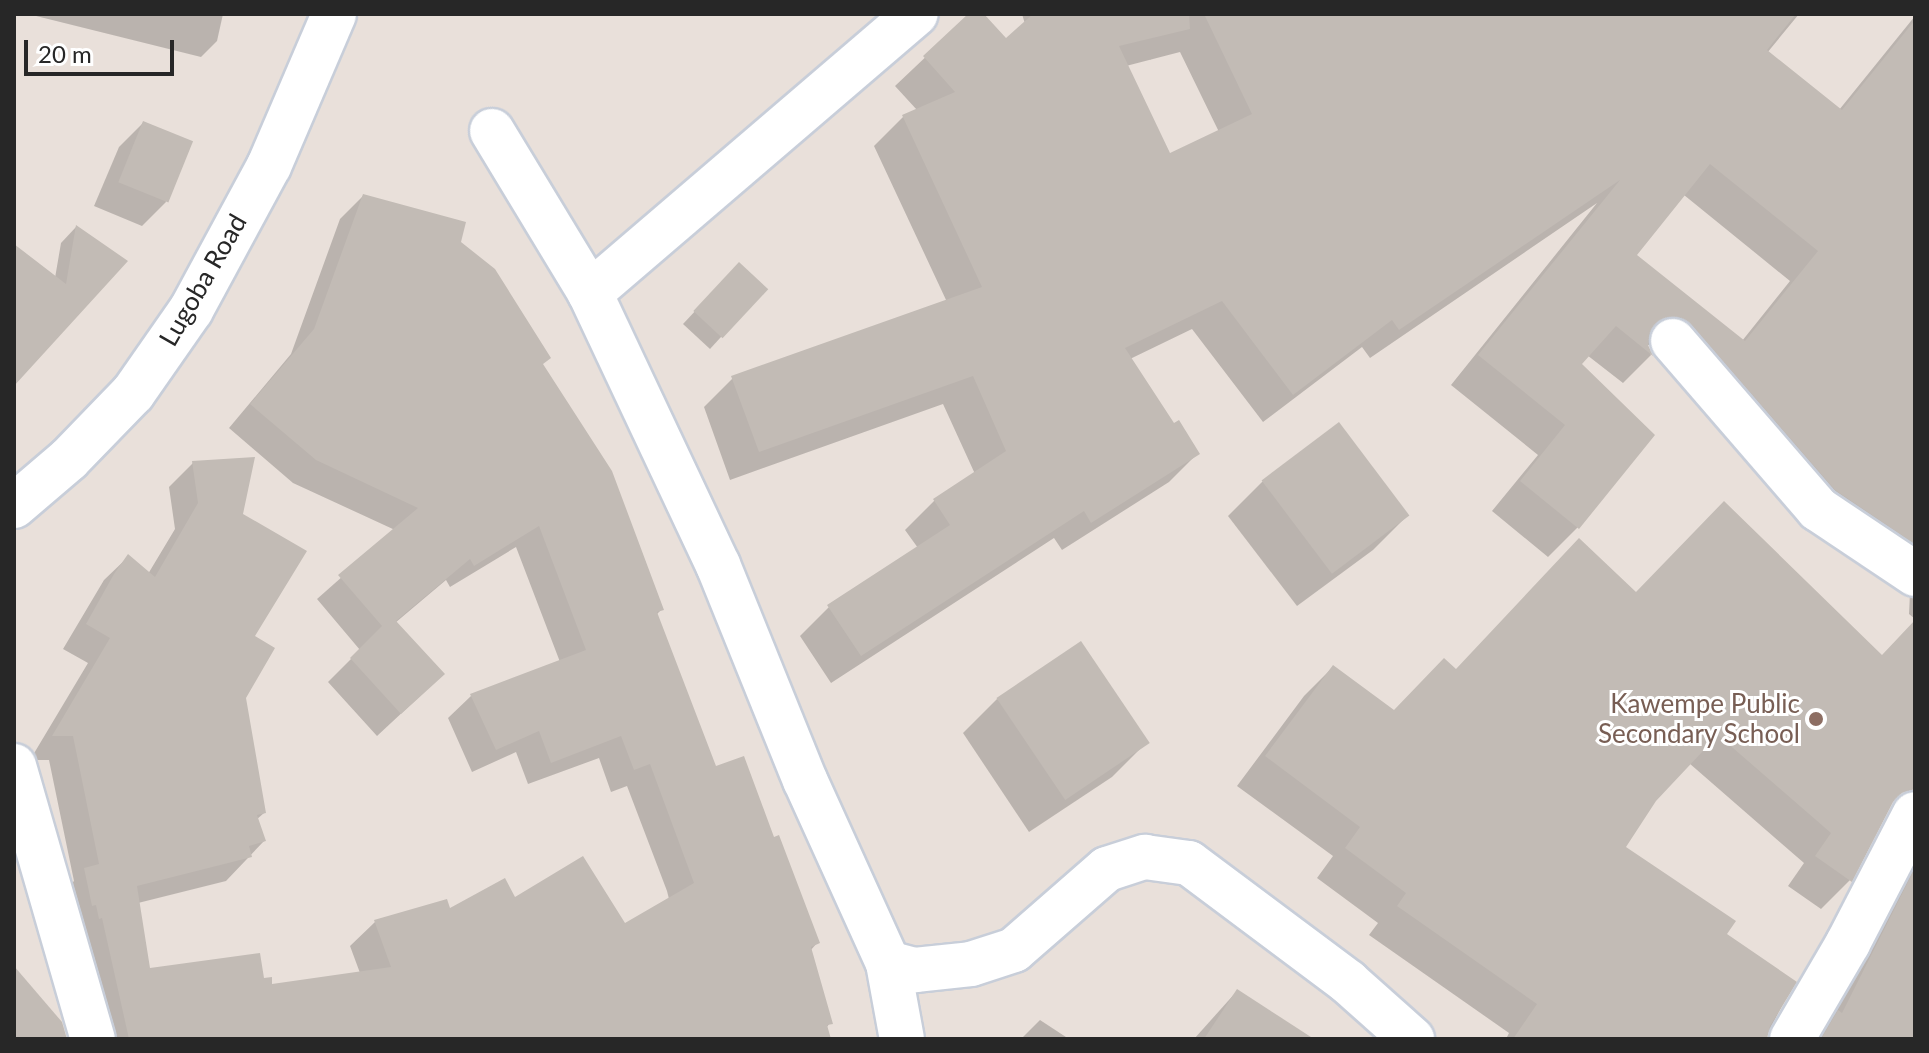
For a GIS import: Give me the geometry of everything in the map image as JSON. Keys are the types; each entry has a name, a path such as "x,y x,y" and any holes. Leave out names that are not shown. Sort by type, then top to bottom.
{"street":[{"name":"Lugoba Road","path":"14,506 69,459 133,393 191,310 269,166 334,14"},
{"path":"590,293 916,14"},
{"path":"492,131 590,293 718,565 805,780 888,963 902,1039"},
{"path":"1673,341 1818,509 1915,574"},
{"path":"14,766 88,1037"},
{"path":"1792,1039 1848,943 1915,814"},
{"path":"888,963 915,970 971,964 1000,955 1014,950 1107,869 1145,857 1189,863 1348,982 1412,1039"}],"building":[{"path":"968,14 984,14 1006,38 1033,14 1189,14 1190,29 1119,46 1170,153 1252,114 1204,14 1796,14 1767,50 1842,110 1915,20 1915,544 1835,490 1692,325 1680,317 1668,317 1656,323 1649,334 1648,345 1653,356 1616,326 1582,364 1655,435 1579,529 1520,481 1565,425 1478,355 1620,180 1399,330 1392,320 1293,395 1222,301 1125,348 1174,423 1179,420 1200,454 1091,523 1084,511 861,656 827,605 950,525 933,499 1006,451 973,376 759,452 731,376 982,287 902,115 955,92 923,56","holes":["1710,164 1818,251 1745,341 1637,255"]},
{"path":"143,121 193,141 168,202 118,182"},
{"path":"363,194 466,222 461,242 495,269 551,358 543,364 612,471 664,610 657,612 716,766 744,756 774,837 779,835 820,943 811,947 833,1024 827,1025 831,1039 129,1039 102,918 99,919 96,905 92,906 84,868 99,864 73,736 52,736 110,638 86,624 114,574 128,554 155,577 198,503 192,461 255,457 243,514 307,551 255,636 275,648 246,698 266,813 257,815 266,841 249,846 252,857 137,886 150,968 260,953 264,978 272,977 272,984 391,967 374,920 447,899 450,908 505,878 515,897 583,856 625,923 694,883 650,764 634,770 621,736 551,763 539,731 496,750 470,694 586,650 539,526 474,566 470,559 396,621 445,674 401,714 350,658 382,626 338,575 418,508 316,460 250,404 314,329"},
{"path":"76,225 128,261 14,386 14,244 66,284"},
{"path":"739,262 768,289 723,338 693,311"},
{"path":"1339,422 1409,515 1332,574 1262,480"},
{"path":"1724,501 1882,655 1915,620 1915,789 1902,793 1893,802 1852,882 1815,856 1831,833 1718,735 1656,801 1626,847 1736,921 1727,934 1797,982 1770,1026 1767,1039 1513,1039 1537,1004 1397,906 1406,893 1345,848 1360,827 1265,756 1333,665 1394,710 1444,658 1456,669 1579,538 1636,592"},
{"path":"1081,641 1150,743 1065,800 996,698"},
{"path":"1915,868 1915,1039 1821,1039 1838,1010 1842,1013"},
{"path":"14,966 62,1022 67,1039 14,1039"},
{"path":"1237,989 1314,1039 1204,1039"}],"place":[{"name":"Kawempe Public Secondary School","path":"1816,719"}]}
